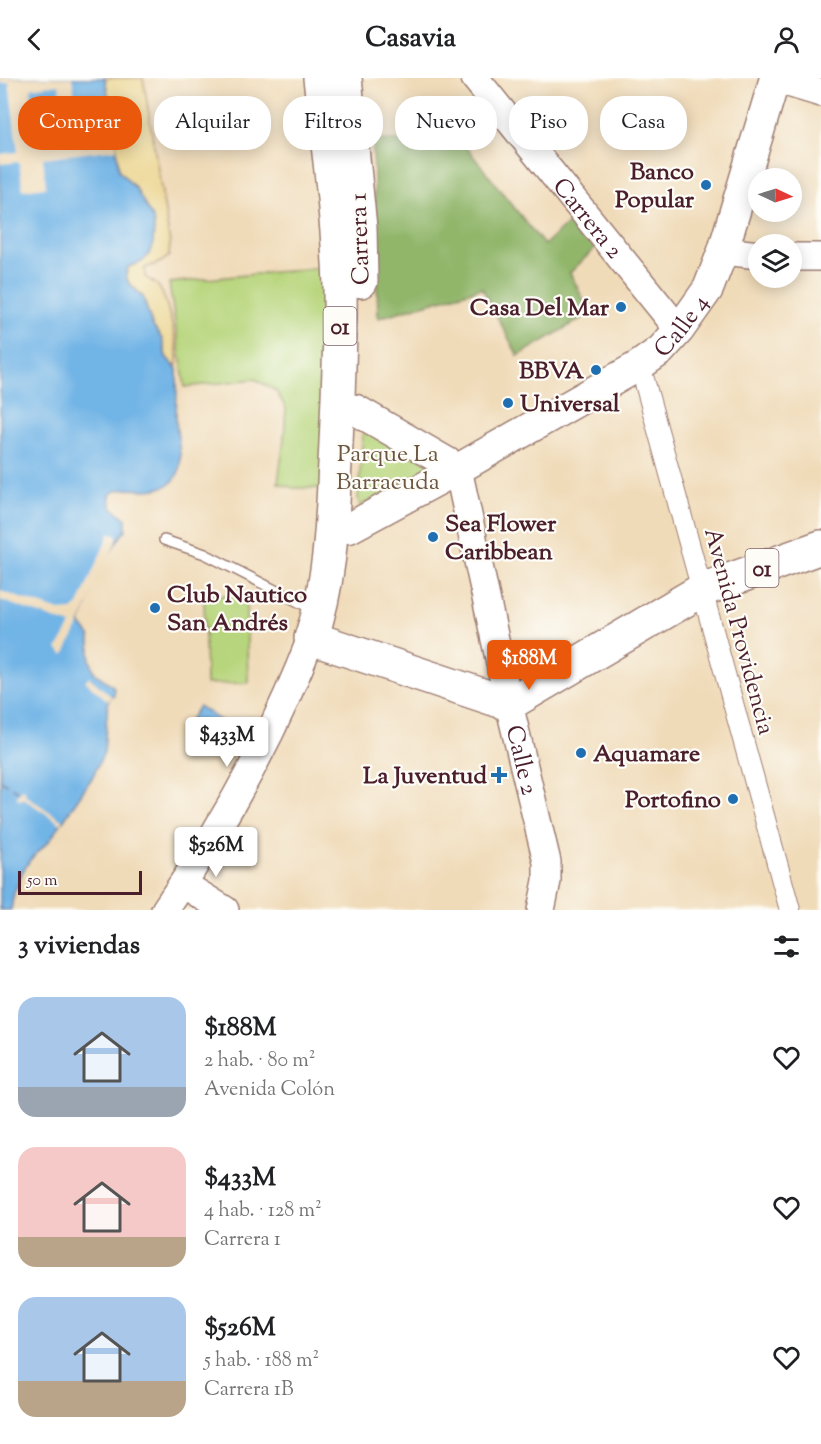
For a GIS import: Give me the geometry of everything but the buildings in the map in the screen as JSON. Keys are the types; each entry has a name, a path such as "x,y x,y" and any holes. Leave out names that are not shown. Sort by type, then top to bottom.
{"highway":[{"name":"Carrera 1","path":"315,625 340,528 347,409 340,338 339,274 331,167 320,78"},
{"name":"Carrera 1","path":"345,78 360,228 360,358 347,409"},
{"name":"01","path":"508,704 702,590 821,547"},
{"path":"315,625 508,704"}],"main road":[{"name":"Calle 4","path":"340,528 458,469 640,365 661,350 679,330 708,289 723,250 775,79"},
{"path":"347,409 458,469"}],"street":[{"name":"Carrera 2","path":"475,78 679,330"},
{"path":"775,79 821,93"},
{"path":"723,250 748,253"},
{"path":"802,257 821,257"},
{"name":"Avenida Providencia","path":"640,365 790,910"},
{"name":"Calle 2","path":"458,469 508,704 547,862 547,881 541,910"},
{"name":"Carrera 1","path":"165,910 235,802 268,740 315,625"},
{"path":"183,884 225,910"}],"lane":[{"path":"164,540 205,554 315,625"}],"green space":[{"path":"395,140 395,150 468,150 544,245 574,218 596,247 570,273 587,307 584,317 518,356 482,288 378,318 373,150 383,150 383,141"},
{"path":"332,266 326,488 293,488 278,483 286,408 276,391 255,379 185,387 169,283"},
{"name":"Parque La Barracuda","path":"366,429 436,467 360,506 358,499 363,432"},
{"path":"246,595 248,683 206,684 204,596"}],"sand":[{"path":"105,78 143,78 170,243 169,256 145,268 145,277 157,285 165,300 175,338 176,367 166,357 162,339 152,325 143,297 128,282 126,275 128,267 135,264 153,243 154,225 136,189 119,171 117,150 142,150 142,96 108,96"}],"water":[{"path":"0,78 105,78 108,96 18,96 18,150 117,150 119,171 136,189 153,219 153,243 149,254 142,262 128,267 126,275 128,282 143,297 152,325 162,339 166,357 177,369 176,420 180,467 171,483 160,488 122,489 110,495 111,506 126,519 126,530 105,562 80,623 90,636 90,660 95,673 113,686 114,690 114,694 108,701 104,752 92,778 50,840 30,860 23,871 14,893 11,910 0,910"},
{"path":"199,706 231,728 219,744 188,723"}],"pier":[{"path":"0,78 72,78 75,96 60,96 59,84 31,88 32,96 18,96 18,150 109,150 43,158 46,187 23,190 19,162 0,164 0,154 18,152 9,82 0,84"},
{"path":"110,532 118,537 64,655 57,649 71,625 0,600 0,591 59,611 72,610 78,605"},
{"path":"89,677 112,697 108,701 85,681"},
{"path":"22,789 26,792 25,795 63,821 61,824 23,798 21,800 16,797"}],"ferry route":[{"path":"0,780 19,792"}],"place":[{"name":"Banco Popular","path":"706,185"},
{"name":"Casa Del Mar","path":"621,307"},
{"name":"BBVA","path":"596,370"},
{"name":"Universal","path":"508,403"},
{"name":"Sea Flower Caribbean","path":"433,537"},
{"name":"Club Nautico San Andrés","path":"155,608"},
{"name":"Aquamare","path":"581,753"},
{"name":"La Juventud","path":"499,775"},
{"name":"Portofino","path":"733,799"}]}
